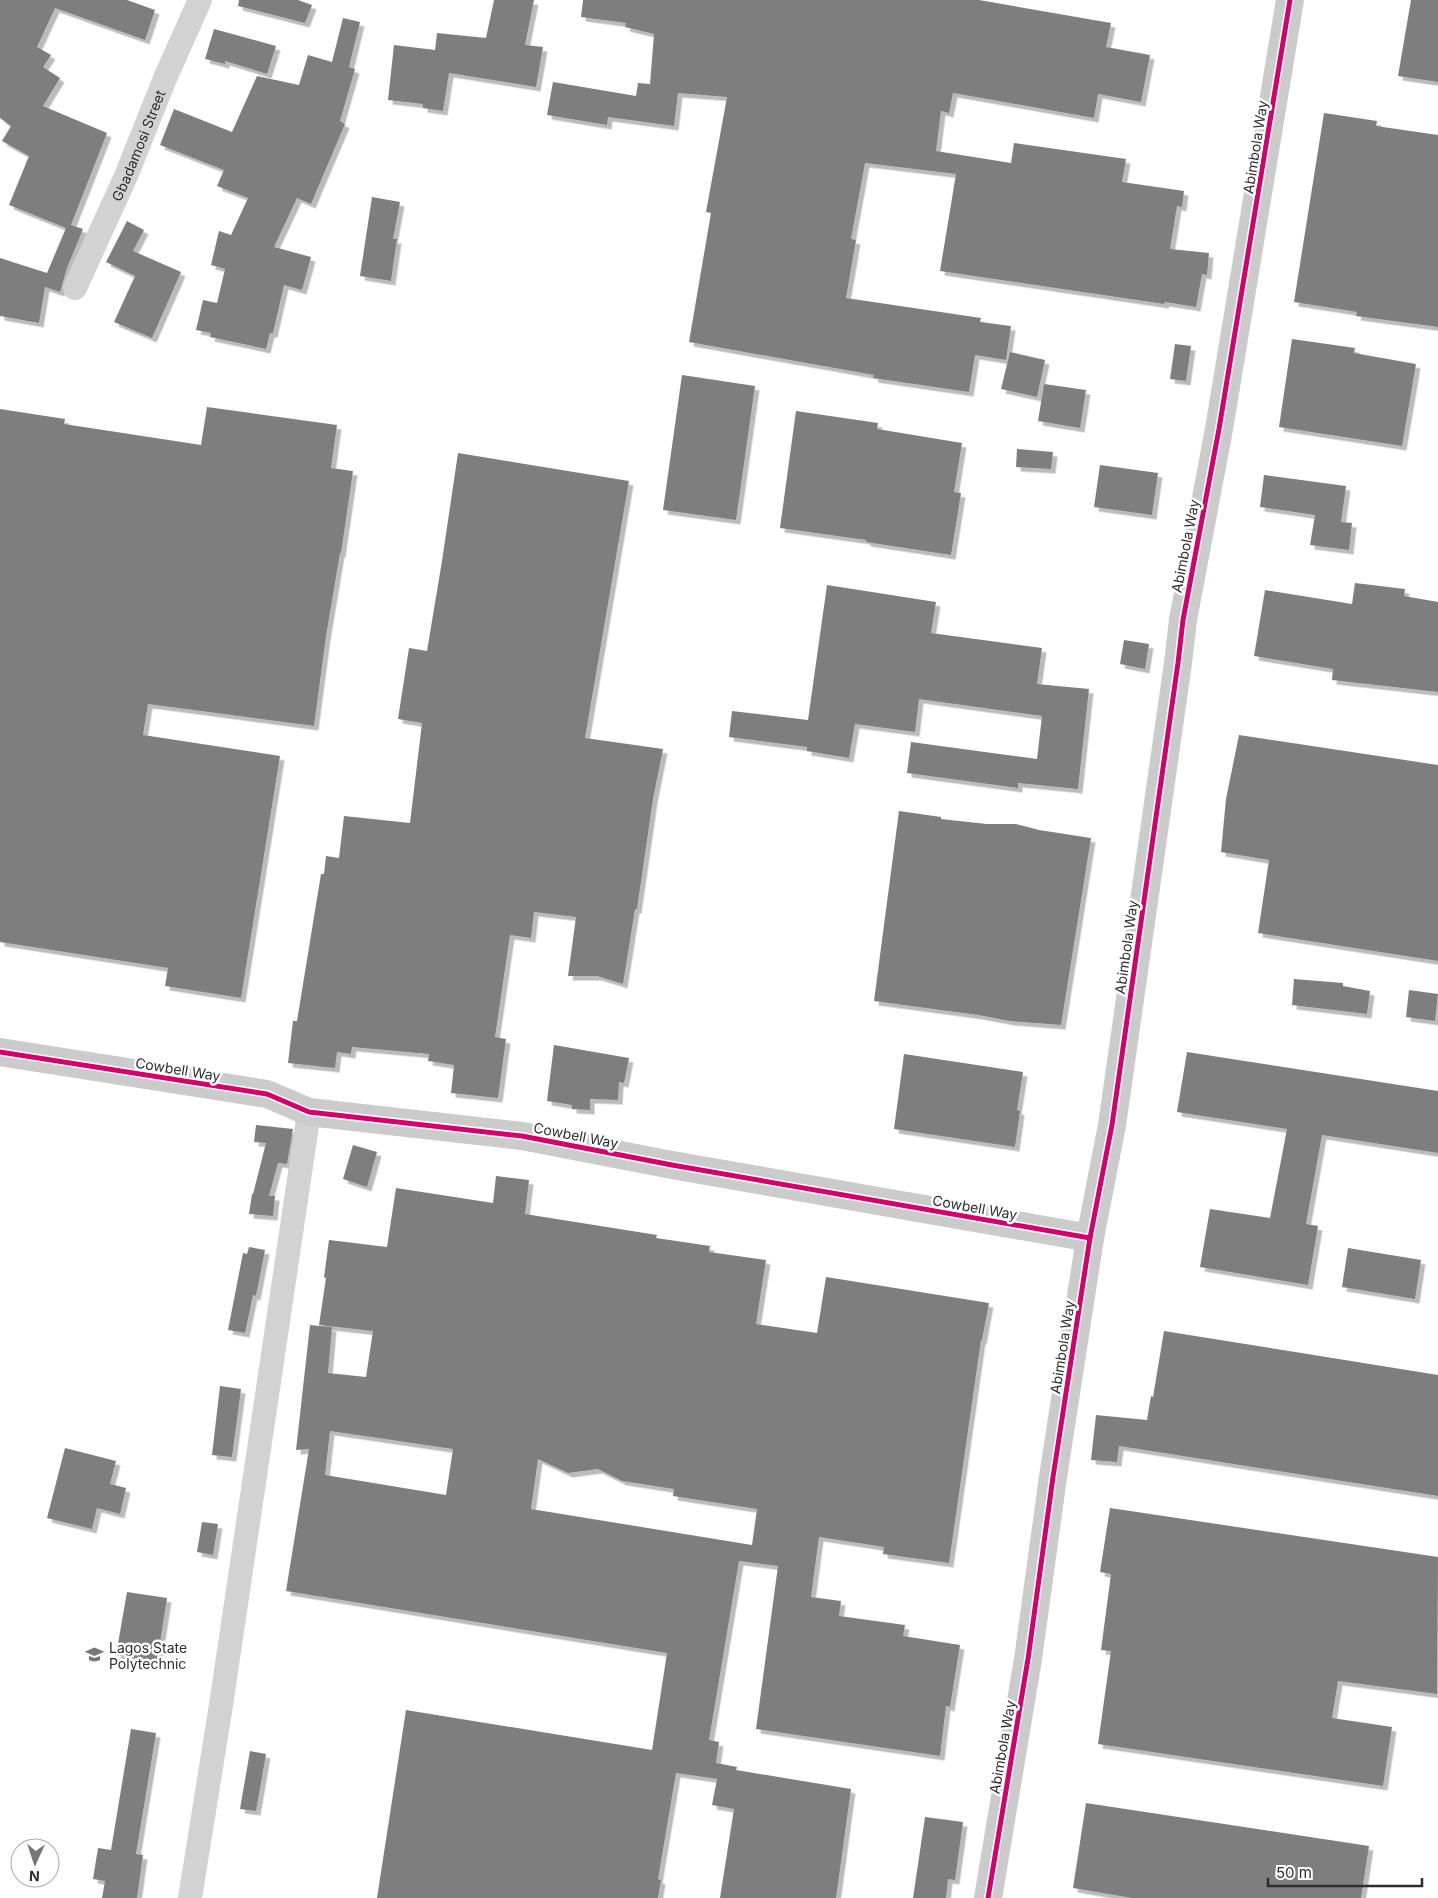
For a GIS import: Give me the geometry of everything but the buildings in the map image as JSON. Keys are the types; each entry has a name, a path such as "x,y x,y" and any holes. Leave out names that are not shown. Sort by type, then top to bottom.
{"street":[{"name":"Gbadamosi Street","path":"75,288 126,176 200,0"},
{"name":"Abimbola Way","path":"988,1898 1028,1659 1053,1477 1090,1238 1112,1125 1183,620 1219,429 1290,0"},
{"name":"Cowbell Way","path":"0,1052 267,1094 309,1112 522,1136 672,1165 1090,1238"},
{"path":"190,1898 224,1685 309,1112"}],"cycle path":[{"path":"988,1898 1028,1659 1053,1477 1090,1238 1112,1125 1183,620 1219,429 1290,0"},
{"path":"0,1052 267,1094 309,1112 522,1136 672,1165 1090,1238"}],"place":[{"name":"Lagos State Polytechnic","path":"95,1655"}]}
